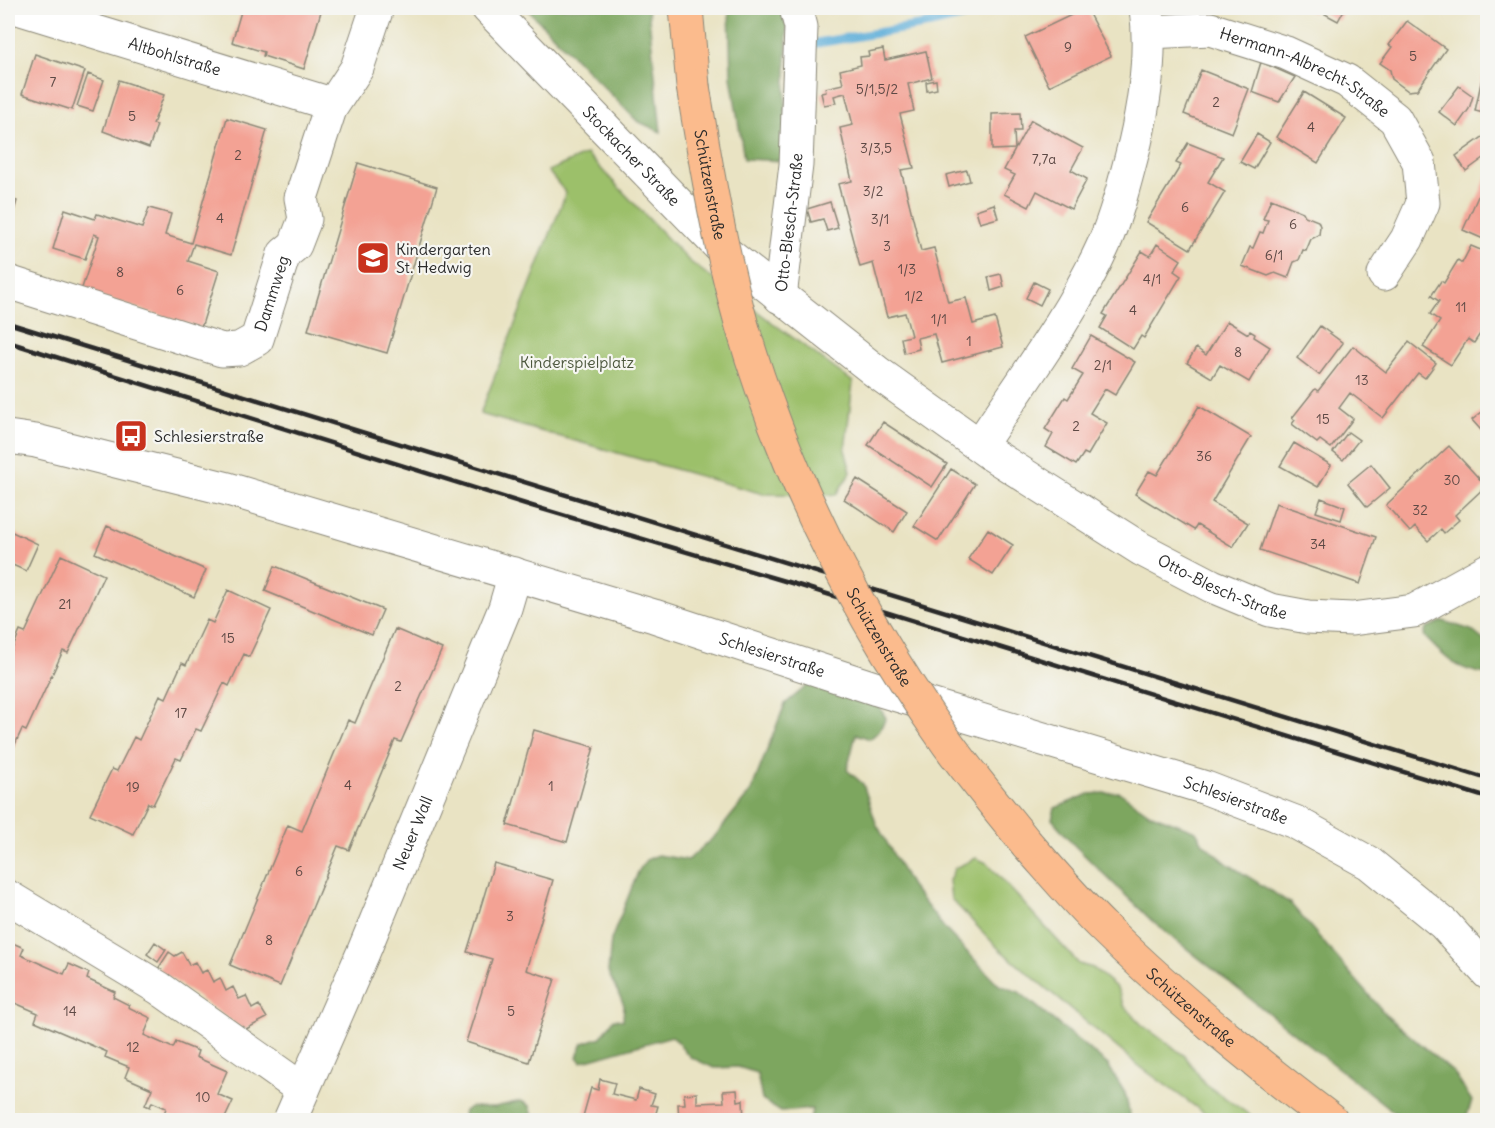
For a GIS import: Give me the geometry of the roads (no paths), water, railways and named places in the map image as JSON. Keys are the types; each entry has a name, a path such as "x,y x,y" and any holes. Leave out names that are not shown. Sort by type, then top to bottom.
{"main road":[{"name":"Schützenstraße","path":"686,8 693,86 714,213 756,370 800,483 832,554 878,637 949,745 1027,844 1104,928 1170,990 1229,1040 1331,1120"}],"street":[{"name":"Altbohlstraße","path":"18,8 332,104"},
{"name":"Dammweg","path":"8,282 222,350 239,349 257,339 284,254 295,245 305,219 301,198 332,104 357,68 377,8"},
{"name":"Stockacher Straße","path":"488,8 726,254 780,297"},
{"name":"Otto-Blesch-Straße","path":"796,8 801,27 796,165 780,297 878,374 980,446 1141,549 1212,586 1270,610 1308,616 1352,619 1414,611 1488,570"},
{"name":"Hermann-Albrecht-Straße","path":"1148,20 1210,28 1286,53 1347,81 1395,119 1419,162 1423,203 1407,239 1384,274"},
{"path":"980,446 1072,305 1104,243 1122,196 1142,113 1148,20"},
{"name":"Schlesierstraße","path":"8,437 36,441 228,489 654,616 877,689 1206,788 1295,822 1369,863 1444,924 1488,973"},
{"name":"Neuer Wall","path":"290,1120 375,924 505,608 515,574"},
{"path":"8,897 159,988 303,1090"}],"waterway":[{"path":"811,44 930,24 997,8"}],"railway":[{"path":"8,323 1488,779"},
{"path":"8,342 532,506 798,585 1488,798"}],"place":[{"name":"Kindergarten St. Hedwig","path":"373,258"},
{"name":"Schlesierstraße","path":"131,436"}],"park label":[{"name":"Kinderspielplatz","path":"577,362"}]}
